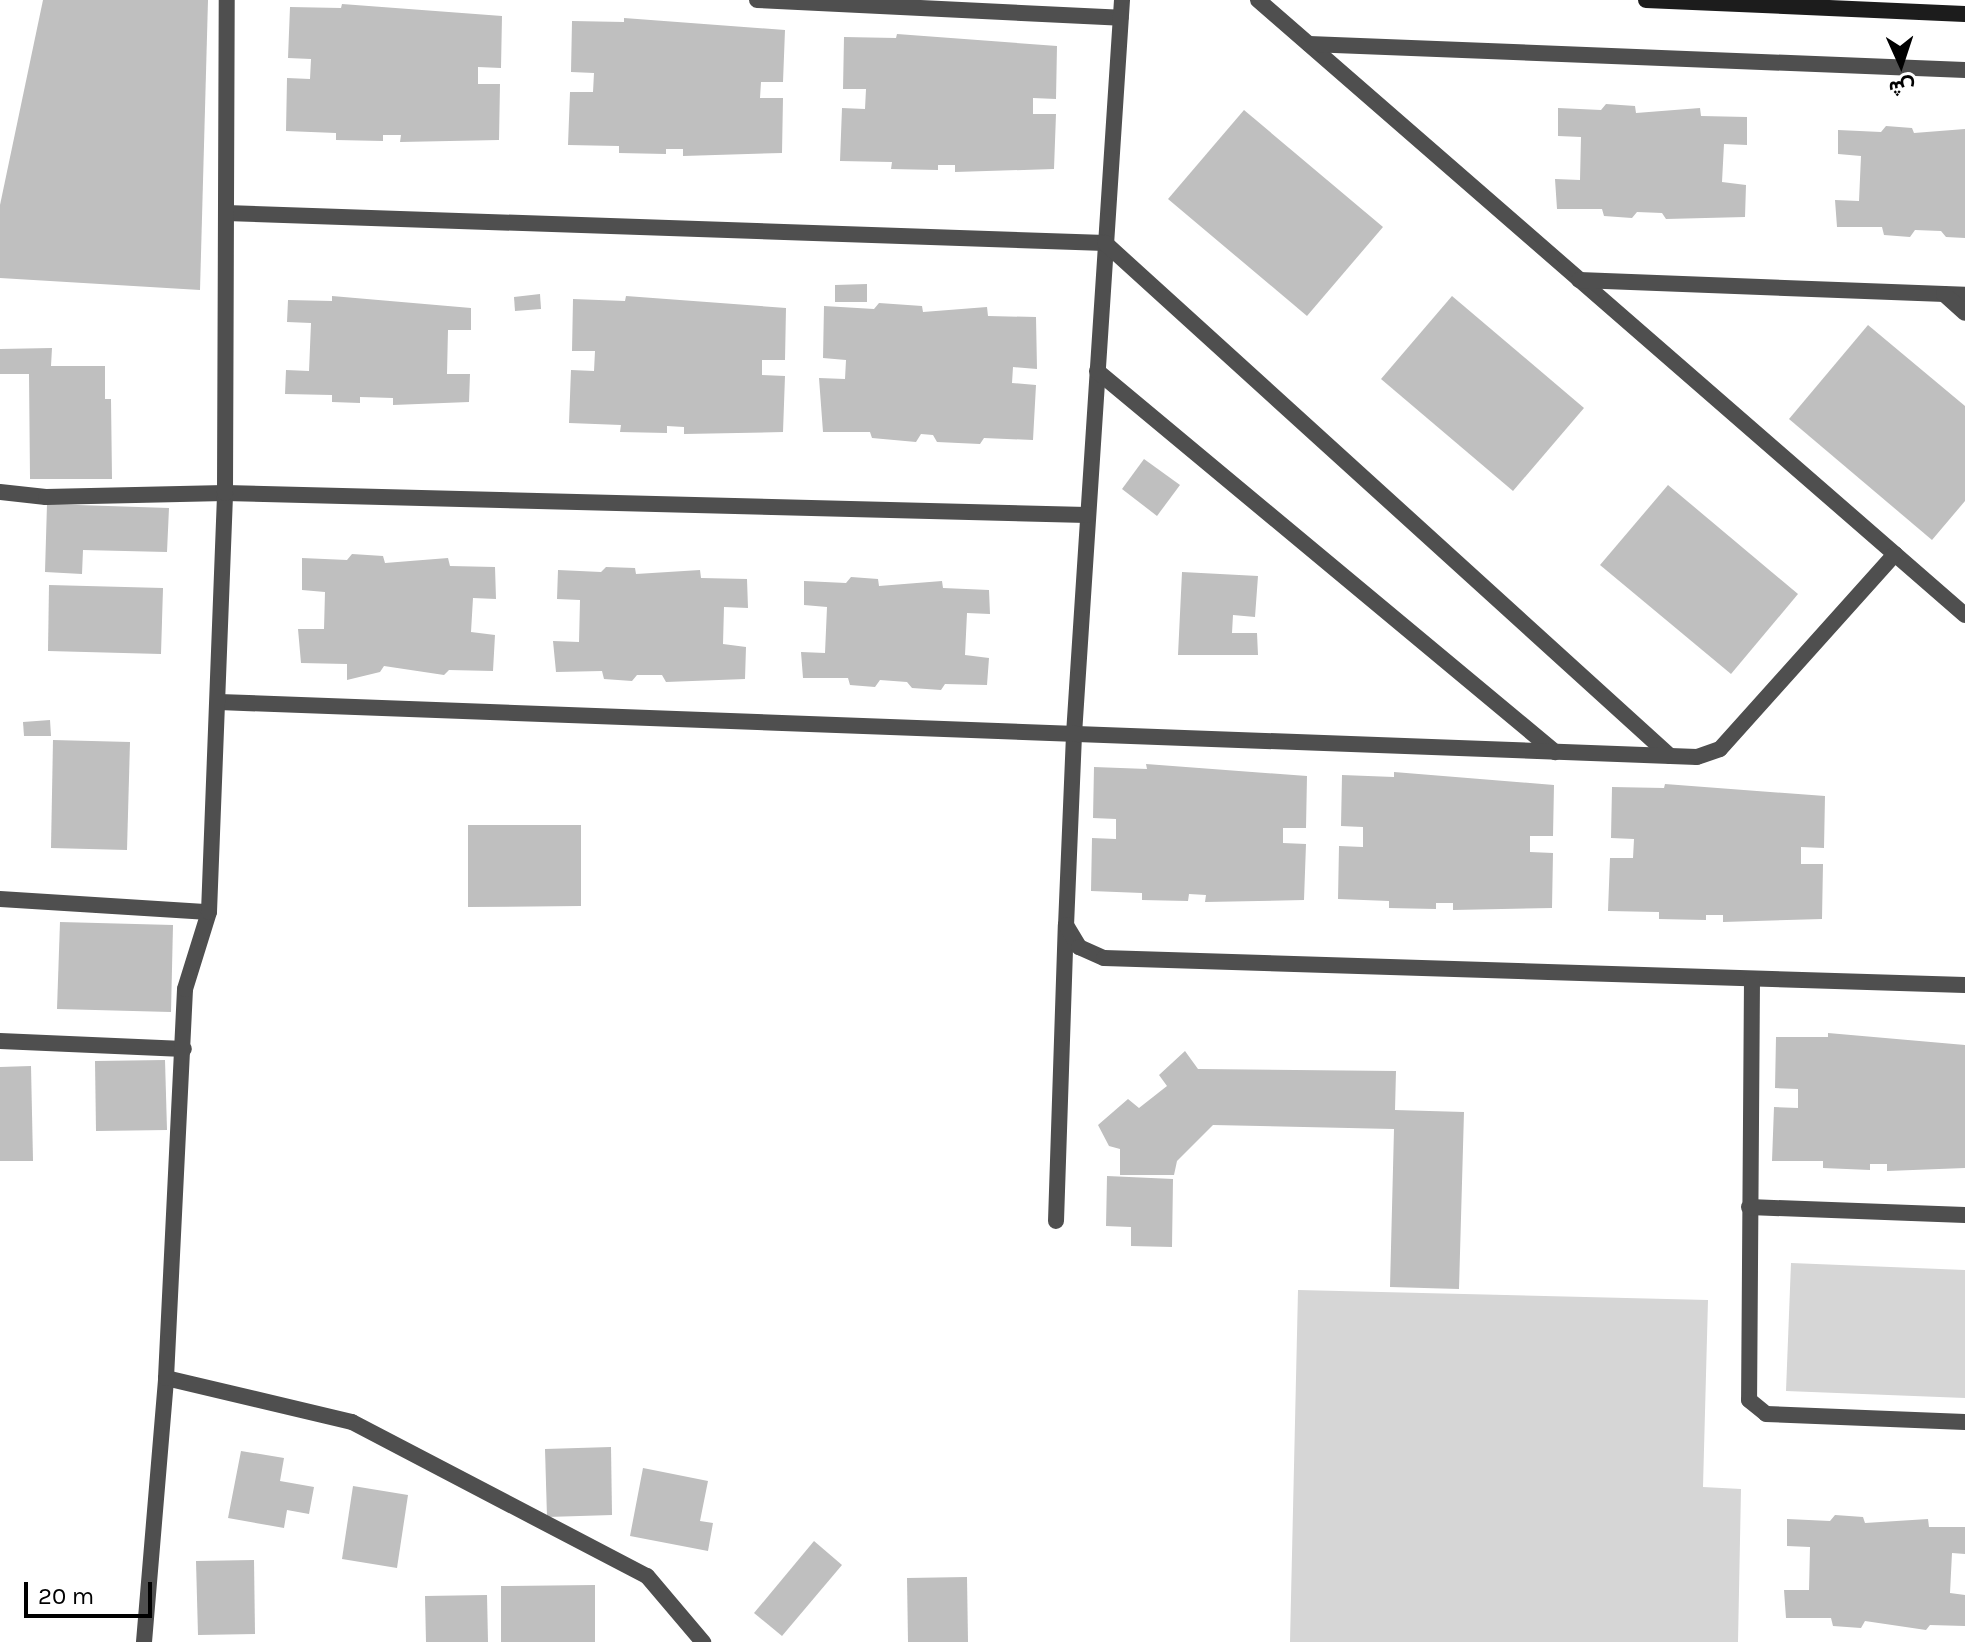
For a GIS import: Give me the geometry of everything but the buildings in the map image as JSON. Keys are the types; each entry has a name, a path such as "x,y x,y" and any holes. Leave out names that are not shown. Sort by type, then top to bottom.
{"main road":[{"path":"1646,0 1965,14"}],"street":[{"path":"144,1642 166,1378 185,989 209,912 225,493 227,0"},
{"path":"757,0 1121,18"},
{"path":"1056,1221 1074,735 1122,0"},
{"path":"1258,0 1965,615"},
{"path":"1309,44 1965,70"},
{"path":"226,213 1105,243 1670,756"},
{"path":"1579,280 1965,295"},
{"path":"1944,294 1965,313"},
{"path":"1097,371 1555,752"},
{"path":"0,492 46,497 225,493 1087,515"},
{"path":"219,702 1697,757 1720,749 1895,554"},
{"path":"0,899 209,912"},
{"path":"1066,925 1079,947 1104,958 1965,985"},
{"path":"1752,979 1749,1400 1766,1414 1965,1422"},
{"path":"0,1041 184,1049"},
{"path":"1749,1207 1965,1215"},
{"path":"166,1378 352,1422 647,1576 703,1642"}],"shaded area":[{"path":"1791,1263 1965,1270 1965,1398 1786,1391"},
{"path":"1298,1290 1708,1300 1703,1487 1741,1489 1738,1642 1290,1642"}]}
